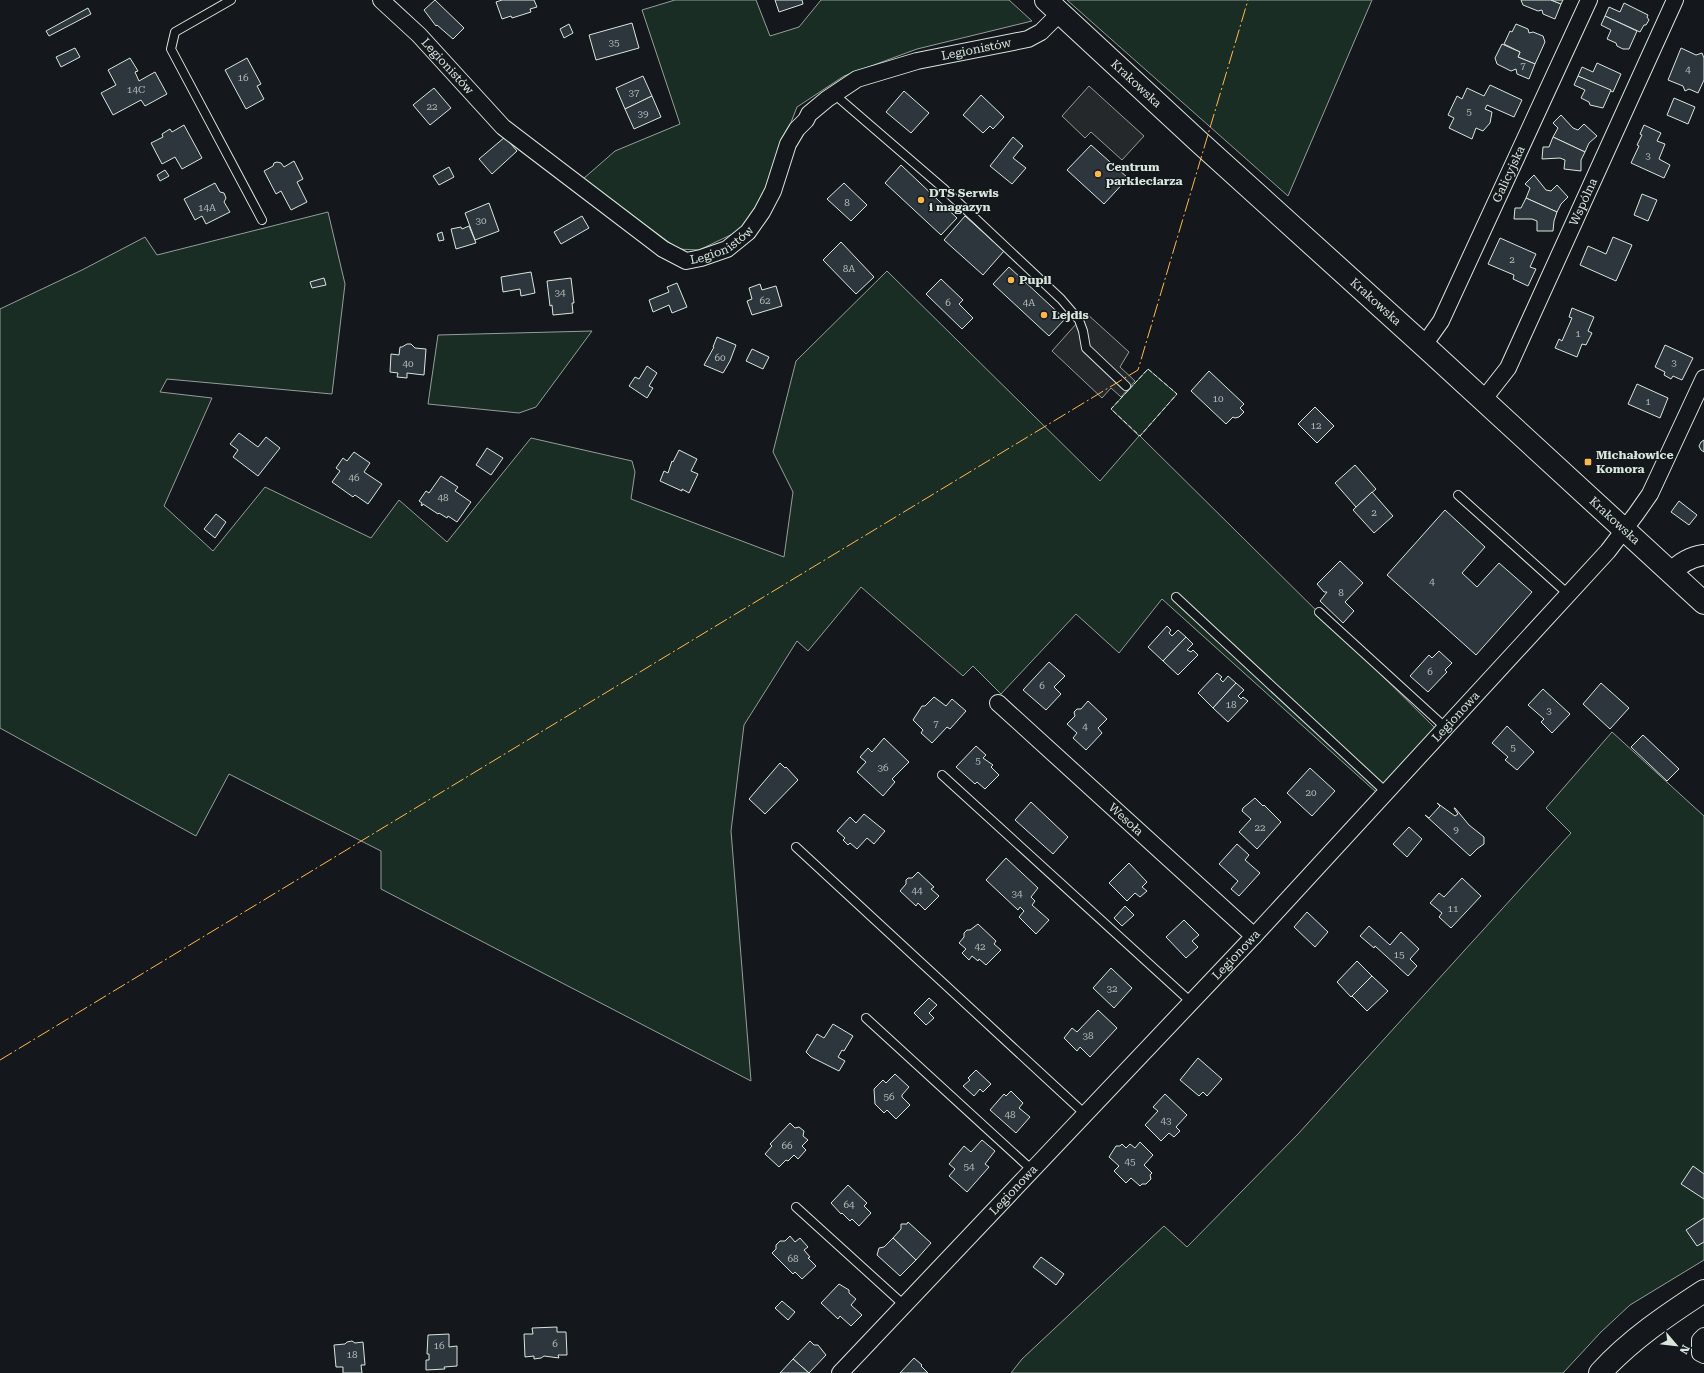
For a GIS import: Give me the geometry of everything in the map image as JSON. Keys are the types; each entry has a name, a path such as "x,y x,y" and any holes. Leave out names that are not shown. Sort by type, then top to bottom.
{"main road":[{"name":"Krakowska","path":"1053,7 1197,140 1424,345 1704,604"},
{"path":"1600,1373 1618,1355 1658,1322 1704,1291"}],"street":[{"name":"Legionistów","path":"381,0 419,36 503,127 664,249 686,261 701,258 727,249 748,232 762,212 773,192 788,144 797,129 806,120 809,114 834,94 857,79 917,61 1028,39 1041,32 1053,7"},
{"name":"Galicyjska","path":"1424,345 1441,322 1589,0"},
{"name":"Wspólna","path":"1483,400 1508,368 1675,0"},
{"name":"Legionowa","path":"840,1373 1254,936 1608,551 1650,494 1704,378"},
{"path":"1671,573 1684,562 1704,555"},
{"name":"Wesoła","path":"998,703 1254,936"},
{"path":"1704,1336 1700,1340 1700,1352 1704,1355"}],"lane":[{"path":"231,0 175,32 171,49 262,220"},
{"path":"834,94 943,188 1061,299 1079,320 1083,331 1086,348 1126,386"},
{"path":"1458,494 1568,594"},
{"path":"1176,597 1387,793"},
{"path":"1319,612 1446,728"},
{"path":"942,775 1191,1002"},
{"path":"796,847 1085,1114"},
{"path":"866,1018 1032,1170"},
{"path":"796,1207 904,1305"}],"green space":[{"path":"675,0 756,0 770,36 799,27 821,0 1009,0 1032,21 917,49 844,76 797,107 759,204 741,230 699,250 678,249 583,179 615,151 680,124 642,10"},
{"path":"1067,0 1372,0 1288,196"},
{"path":"328,212 345,284 332,394 167,379 160,392 212,398 164,506 213,551 265,487 371,538 399,500 447,542 531,438 632,461 635,472 631,499 784,557 793,492 773,452 796,361 887,271 1100,481 1139,436 1111,409 1148,369 1177,394 1140,436 1435,728 1376,792 1162,599 1119,653 1076,614 1001,694 973,666 963,676 861,587 808,651 797,641 744,725 731,831 751,1081 381,889 381,851 229,774 196,836 0,728 0,309 82,270 145,237 157,255"},
{"path":"592,331 536,407 519,413 428,404 438,335"},
{"path":"1612,732 1704,816 1704,1260 1630,1305 1601,1332 1563,1373 1011,1373 1022,1359 1164,1226 1187,1247 1298,1134 1571,833 1546,808"}],"shaded area":[{"path":"1089,86 1144,136 1122,160 1091,132 1085,138 1062,116"},
{"path":"1086,313 1129,352 1120,367 1135,381 1121,397 1111,388 1102,398 1052,351"}],"building":[{"path":"435,0 464,28 453,39 437,25 436,26 424,10"},
{"path":"502,0 534,0 537,7 530,9 531,12 512,18 511,16 502,19 496,2"},
{"path":"775,0 802,0 803,4 779,12"},
{"path":"1521,0 1551,0 1561,4 1555,19 1543,14 1542,10 1538,11 1523,5"},
{"path":"1551,0 1563,0 1561,4"},
{"path":"1624,3 1648,15 1647,17 1649,20 1640,32 1605,16 1609,7 1620,12"},
{"path":"88,8 91,14 49,36 46,31"},
{"path":"1605,16 1637,31 1629,49 1623,49 1617,46 1616,43 1607,39 1611,30 1601,25"},
{"path":"632,23 639,48 596,60 589,35"},
{"path":"569,24 573,33 564,38 560,29"},
{"path":"1516,24 1528,29 1529,33 1533,32 1543,36 1545,42 1535,64 1518,57 1520,52 1504,44 1510,31 1512,32"},
{"path":"1502,44 1520,52 1518,57 1535,64 1529,79 1517,74 1516,69 1511,71 1497,64 1495,58"},
{"path":"75,48 80,57 61,67 56,57"},
{"path":"1681,48 1696,55 1702,53 1704,58 1704,80 1698,93 1689,89 1685,91 1683,86 1668,80"},
{"path":"130,58 138,71 135,72 139,81 155,72 167,94 145,106 141,100 113,115 101,93 116,85 108,70"},
{"path":"247,58 261,84 257,86 264,99 246,109 225,70"},
{"path":"1597,63 1621,74 1613,92 1578,76 1582,67 1593,72"},
{"path":"643,76 652,96 625,109 616,88"},
{"path":"1578,76 1611,90 1603,108 1590,105 1589,102 1581,98 1585,90 1574,85"},
{"path":"1490,85 1522,100 1514,117 1487,105 1485,109 1492,112 1490,123 1483,131 1476,128 1472,139 1449,128 1454,118 1448,115 1457,96 1462,99 1467,88 1484,96"},
{"path":"434,88 451,108 430,125 413,105"},
{"path":"904,91 929,113 911,133 886,112"},
{"path":"981,95 1004,117 993,129 990,126 983,133 963,115"},
{"path":"652,96 661,117 634,129 625,109"},
{"path":"1674,98 1695,107 1688,124 1667,115"},
{"path":"1561,115 1573,128 1578,130 1584,124 1597,136 1589,143 1585,152 1553,137 1558,128 1553,123"},
{"path":"184,125 202,158 182,169 175,157 162,164 151,143 163,137 162,134 170,129 172,132"},
{"path":"1644,125 1661,133 1657,141 1665,144 1659,159 1670,165 1664,178 1631,163 1639,146 1637,145 1642,135 1640,134"},
{"path":"505,137 517,151 492,174 479,159"},
{"path":"1013,137 1023,146 1013,158 1026,168 1012,184 990,166"},
{"path":"1553,137 1585,152 1581,160 1581,171 1564,169 1565,160 1560,158 1542,159 1543,147 1549,147"},
{"name":"Centrum parkieciarza","path":"1091,145 1128,178 1104,204 1067,170"},
{"path":"294,161 303,179 297,182 307,202 291,210 281,191 276,194 264,171 277,162 281,163 284,167"},
{"name":"DTS Serwis i magazyn","path":"901,165 957,218 941,235 885,183"},
{"path":"449,167 454,177 439,185 433,176"},
{"path":"165,170 169,176 160,181 157,175"},
{"path":"1534,175 1546,190 1551,191 1557,185 1568,197 1561,204 1557,212 1526,198 1530,188 1525,184"},
{"path":"215,183 220,192 224,193 226,198 224,202 230,212 206,224 202,216 195,220 184,199"},
{"path":"844,183 867,205 851,221 827,199"},
{"path":"1642,194 1657,200 1648,221 1634,215"},
{"path":"1526,198 1557,212 1553,231 1537,231 1537,221 1532,219 1514,219 1515,208 1521,208"},
{"path":"489,203 499,231 475,240 465,213"},
{"path":"582,216 589,228 561,244 554,232"},
{"path":"965,216 1004,251 983,275 944,240"},
{"path":"469,226 476,243 456,249 451,229 461,227 462,229"},
{"path":"442,232 444,240 439,241 437,234"},
{"path":"1613,237 1632,245 1616,281 1580,265 1588,246 1606,254"},
{"path":"1500,238 1536,254 1530,267 1536,269 1528,286 1513,279 1514,275 1488,264"},
{"path":"841,242 874,277 856,294 823,260"},
{"path":"1009,267 1065,319 1049,336 993,284"},
{"path":"531,272 535,293 521,296 520,289 503,292 501,277"},
{"path":"324,278 326,285 312,288 310,282"},
{"path":"571,278 574,303 572,303 573,313 553,315 552,305 550,306 547,281"},
{"path":"941,279 963,300 959,304 973,318 962,329 926,294"},
{"path":"677,283 687,307 672,313 669,305 653,312 649,300 669,292 667,287"},
{"path":"760,284 762,290 776,286 782,306 752,315 747,301 752,299 749,288"},
{"path":"1572,308 1594,317 1588,331 1592,333 1586,345 1582,344 1577,357 1555,348 1559,339 1562,341 1572,318 1569,317"},
{"path":"717,337 736,345 730,361 723,373 704,365 714,347"},
{"path":"411,344 415,348 426,349 424,375 407,373 407,378 397,377 398,373 390,372 391,354 399,355 400,347"},
{"path":"1665,345 1693,358 1682,380 1673,376 1671,379 1664,375 1665,372 1655,367"},
{"path":"752,349 769,357 763,369 746,361"},
{"path":"647,366 657,373 649,386 653,388 647,398 629,386 635,377 639,379"},
{"path":"1209,371 1244,404 1240,408 1244,412 1239,417 1233,417 1226,424 1191,391"},
{"path":"1637,384 1668,398 1660,418 1628,404"},
{"path":"1315,407 1334,426 1317,443 1298,424"},
{"path":"239,433 258,447 266,437 280,448 258,476 233,457 238,450 230,444"},
{"path":"1704,440 1704,452 1699,446"},
{"path":"487,448 503,458 491,475 476,465"},
{"path":"679,450 697,459 691,471 698,474 689,493 660,481 664,471 668,473 672,461 673,462"},
{"path":"354,452 370,463 364,472 382,484 368,504 355,495 353,497 332,482 340,471 336,468 343,458 347,461"},
{"path":"1355,465 1376,489 1356,507 1335,483"},
{"path":"441,476 458,487 455,491 471,502 457,522 448,516 447,518 439,513 438,514 423,504 422,506 422,503 419,501 426,491 429,493"},
{"path":"1372,492 1393,516 1374,533 1353,510"},
{"path":"1679,501 1697,515 1689,525 1671,512"},
{"path":"1445,510 1485,547 1462,573 1477,587 1499,563 1532,592 1476,655 1387,575"},
{"path":"216,514 226,522 215,538 204,529"},
{"path":"1340,561 1363,583 1345,602 1354,611 1343,623 1320,601 1327,592 1324,592 1317,584"},
{"path":"1167,626 1171,630 1169,633 1172,636 1178,630 1186,637 1163,661 1148,647"},
{"path":"1186,637 1193,644 1187,650 1191,652 1193,650 1198,655 1178,675 1163,661"},
{"path":"1439,651 1452,663 1445,670 1447,672 1428,692 1410,676 1429,655 1432,658"},
{"path":"1049,662 1065,676 1054,687 1061,694 1046,710 1023,690"},
{"path":"1217,673 1222,677 1220,679 1223,682 1228,676 1236,683 1213,708 1198,693"},
{"path":"1236,683 1244,690 1238,696 1241,699 1243,697 1248,701 1228,722 1213,708"},
{"path":"1601,683 1629,708 1610,729 1583,704"},
{"path":"1543,689 1570,714 1552,733 1541,722 1544,719 1528,705"},
{"path":"934,697 946,706 952,699 966,711 950,729 947,727 932,743 921,733 923,730 913,720 922,706 925,706"},
{"path":"1088,701 1107,719 1098,728 1102,733 1086,750 1073,738 1077,733 1067,724 1075,716 1074,712 1077,709 1081,709"},
{"path":"1507,726 1534,752 1517,770 1505,760 1508,757 1492,743"},
{"path":"1643,735 1679,769 1667,781 1631,747"},
{"path":"884,738 909,762 892,779 895,782 883,796 857,772 866,762 860,757 868,748 872,752"},
{"path":"976,746 986,755 983,758 993,765 991,767 999,775 985,789 977,782 975,784 956,767"},
{"path":"780,763 785,768 786,767 798,780 765,814 749,799"},
{"path":"1310,768 1335,791 1312,816 1287,793"},
{"path":"1255,798 1281,822 1257,849 1239,832 1251,819 1242,811 1243,808"},
{"path":"1031,802 1068,837 1053,854 1015,820"},
{"path":"1437,803 1455,816 1458,814 1455,808 1469,825 1484,837 1484,844 1470,856 1425,815 1429,818 1440,806"},
{"path":"864,814 885,831 874,844 867,838 857,849 850,843 848,845 843,840 845,838 837,831 850,817 856,823"},
{"path":"1409,827 1422,839 1407,857 1393,844"},
{"path":"1237,844 1249,855 1245,860 1260,873 1239,896 1231,889 1238,881 1219,864"},
{"path":"1006,858 1038,888 1031,897 1035,901 1032,905 1049,920 1036,934 1019,917 1024,911 1020,907 1018,910 986,880"},
{"path":"1129,863 1147,882 1142,887 1147,891 1140,897 1135,893 1127,901 1109,883"},
{"path":"918,872 934,887 931,889 939,896 925,910 918,903 916,906 900,891 906,884 906,880 908,878 912,878"},
{"path":"1462,878 1481,896 1451,928 1439,917 1442,913 1430,903 1439,893 1444,897"},
{"path":"1125,906 1134,915 1122,926 1114,918"},
{"path":"1307,912 1328,932 1315,947 1294,927"},
{"path":"1184,920 1199,935 1192,941 1198,947 1186,958 1166,937"},
{"path":"978,924 996,941 994,944 1001,950 986,965 979,959 978,961 972,956 969,960 962,953 966,949 959,943 967,930 970,930"},
{"path":"1369,926 1390,945 1401,932 1419,949 1410,959 1417,966 1408,976 1375,946 1374,948 1360,936"},
{"path":"1357,961 1372,976 1351,997 1337,982"},
{"path":"1111,968 1132,988 1114,1008 1093,988"},
{"path":"1372,976 1388,991 1367,1011 1352,996"},
{"path":"929,998 937,1005 929,1013 934,1018 926,1025 914,1013"},
{"path":"1098,1010 1117,1028 1090,1057 1080,1047 1077,1051 1064,1038 1072,1028 1077,1032"},
{"path":"833,1024 853,1036 844,1051 842,1050 838,1057 845,1061 839,1071 811,1057 806,1052 817,1034 824,1038"},
{"path":"1198,1058 1222,1079 1207,1096 1203,1092 1199,1096 1180,1080"},
{"path":"976,1070 991,1084 983,1092 980,1089 974,1096 963,1086 970,1080 968,1078"},
{"path":"895,1074 909,1087 902,1097 910,1105 896,1119 887,1110 884,1113 875,1104 874,1089 883,1080 886,1083"},
{"path":"1011,1091 1023,1103 1019,1108 1030,1117 1016,1133 990,1110 1004,1094 1006,1096"},
{"path":"1165,1094 1187,1115 1176,1127 1180,1131 1174,1137 1169,1133 1161,1141 1145,1125 1158,1111 1153,1107"},
{"path":"790,1123 795,1128 799,1127 804,1131 803,1136 808,1140 802,1146 806,1150 798,1159 794,1155 779,1167 765,1154 772,1146 770,1144"},
{"path":"982,1140 995,1151 985,1164 989,1167 967,1192 949,1176 955,1169 949,1164 964,1146 971,1152"},
{"path":"1140,1142 1153,1155 1144,1165 1152,1173 1150,1175 1151,1179 1146,1184 1142,1184 1140,1186 1131,1178 1126,1183 1114,1171 1119,1166 1109,1157 1116,1146 1120,1146 1122,1144 1126,1148 1130,1144 1135,1148"},
{"path":"1693,1166 1704,1174 1704,1199 1681,1184"},
{"path":"848,1185 867,1203 864,1206 871,1213 859,1226 852,1219 850,1221 842,1213 841,1214 831,1203"},
{"path":"1704,1218 1704,1242 1697,1246 1686,1230"},
{"path":"908,1222 931,1243 916,1260 893,1238 901,1229 901,1224 907,1224"},
{"path":"790,1236 795,1242 800,1238 808,1247 804,1250 810,1257 808,1258 816,1266 802,1279 795,1272 793,1274 772,1253 780,1241 785,1241"},
{"path":"893,1238 916,1260 900,1276 877,1255 879,1248 884,1247"},
{"path":"1041,1257 1064,1274 1056,1285 1033,1267"},
{"path":"839,1284 849,1290 849,1293 856,1299 851,1305 862,1315 851,1326 840,1316 838,1319 821,1303"},
{"path":"782,1301 795,1312 788,1320 775,1308"},
{"path":"557,1327 557,1332 566,1332 567,1355 558,1355 559,1358 544,1356 534,1359 534,1356 525,1357 524,1334 533,1334 532,1328"},
{"path":"449,1334 449,1347 457,1346 457,1366 444,1367 445,1369 426,1370 426,1360 429,1360 429,1354 427,1354 428,1335"},
{"path":"352,1341 355,1343 363,1342 365,1365 361,1365 362,1373 343,1373 343,1367 336,1367 334,1345 345,1344"},
{"path":"810,1341 814,1345 818,1345 826,1355 809,1373 793,1359"},
{"path":"914,1358 928,1373 900,1373"},
{"path":"793,1359 809,1373 780,1373"}],"fence":[{"path":"1148,369 1177,394 1140,436 1111,409 1148,369"}],"power":[{"path":"0,1060 1138,370 1248,0"}],"place":[{"name":"Centrum parkieciarza","path":"1098,174"},
{"name":"DTS Serwis i magazyn","path":"921,200"},
{"name":"Pupil","path":"1011,280"},
{"name":"Lejdis","path":"1044,315"},
{"name":"Michałowice Komora","path":"1588,462"}]}
